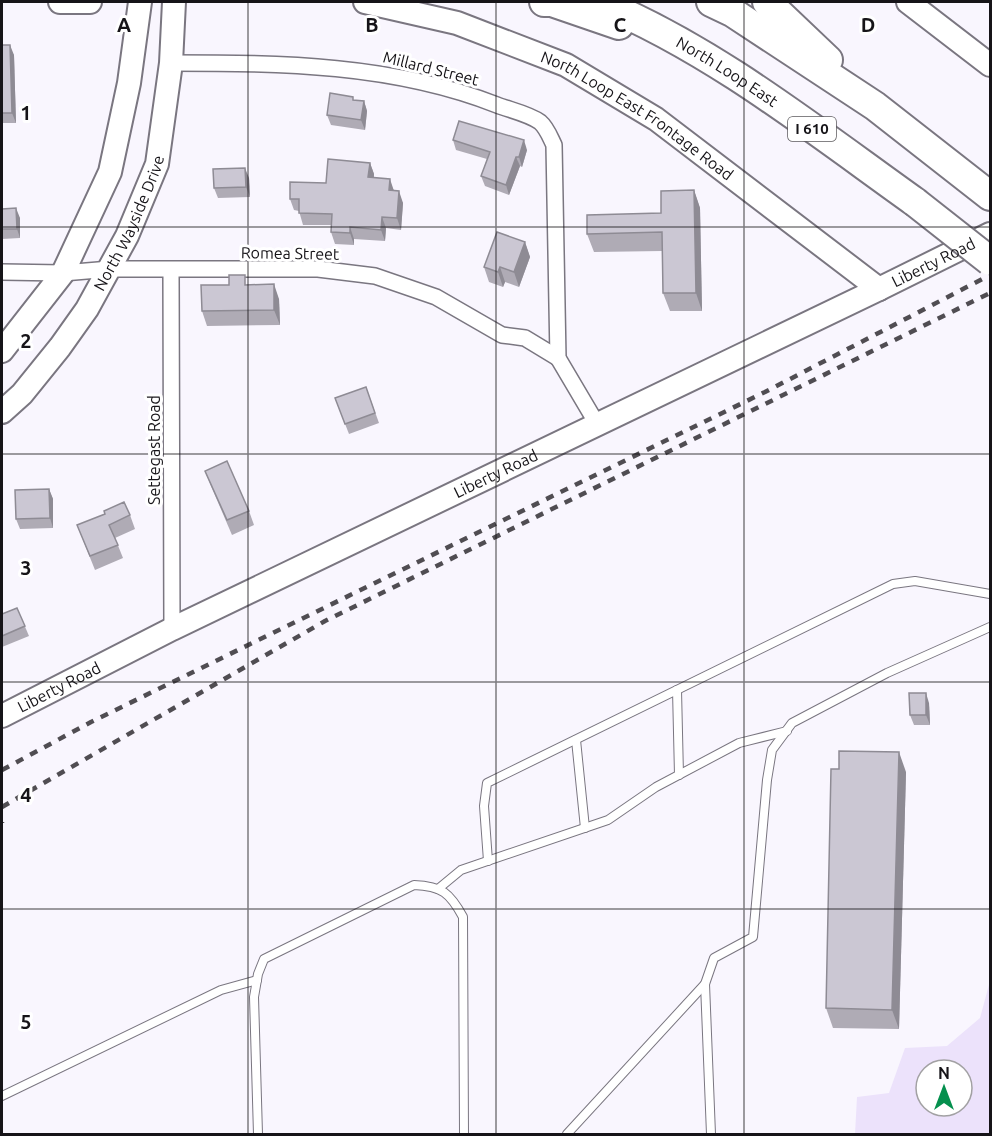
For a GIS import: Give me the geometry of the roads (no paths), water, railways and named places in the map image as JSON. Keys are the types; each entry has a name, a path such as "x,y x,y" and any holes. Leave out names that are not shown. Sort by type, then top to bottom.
{"highway":[{"path":"544,2 552,2 708,58"},
{"name":"North Loop East","path":"599,2 632,15 708,58 775,102 915,202 990,261"},
{"path":"711,2 732,12 875,106 990,196"},
{"path":"766,2 875,106"}],"main road":[{"path":"60,2 90,2"},
{"path":"2,351 63,273 110,172 129,83 140,2"},
{"name":"North Wayside Drive","path":"2,412 22,394 87,309 127,236 157,164 171,63 174,2"},
{"name":"North Loop East Frontage Road","path":"365,2 457,22 566,65 656,119 879,289"},
{"path":"914,3 990,64"},
{"name":"Liberty Road","path":"2,716 172,629 990,234"}],"street":[{"name":"Millard Street","path":"171,63 292,64 368,71 467,93 538,121 547,130 554,145 558,358 597,424"},
{"name":"Romea Street","path":"2,272 63,273 110,269 318,269 375,276 436,297 502,335 525,338 558,358"},
{"name":"Settegast Road","path":"171,270 172,629"}],"lane":[{"path":"488,861 484,806 487,783 893,584 915,581 990,594"},
{"path":"711,1134 705,984 714,958 753,937 767,780 772,750 792,723 887,673 990,627"},
{"path":"677,690 679,775"},
{"path":"438,890 461,870 608,820 656,787 738,743 787,731"},
{"path":"576,740 585,828"},
{"path":"258,1134 254,1020 256,980 264,959 414,885 431,886 453,898 463,917 464,1134"},
{"path":"2,1096 221,990 256,980"},
{"path":"567,1134 705,984"}],"railway":[{"path":"2,770 91,722 765,392 990,275"},
{"path":"2,807 325,621 990,293"}]}
